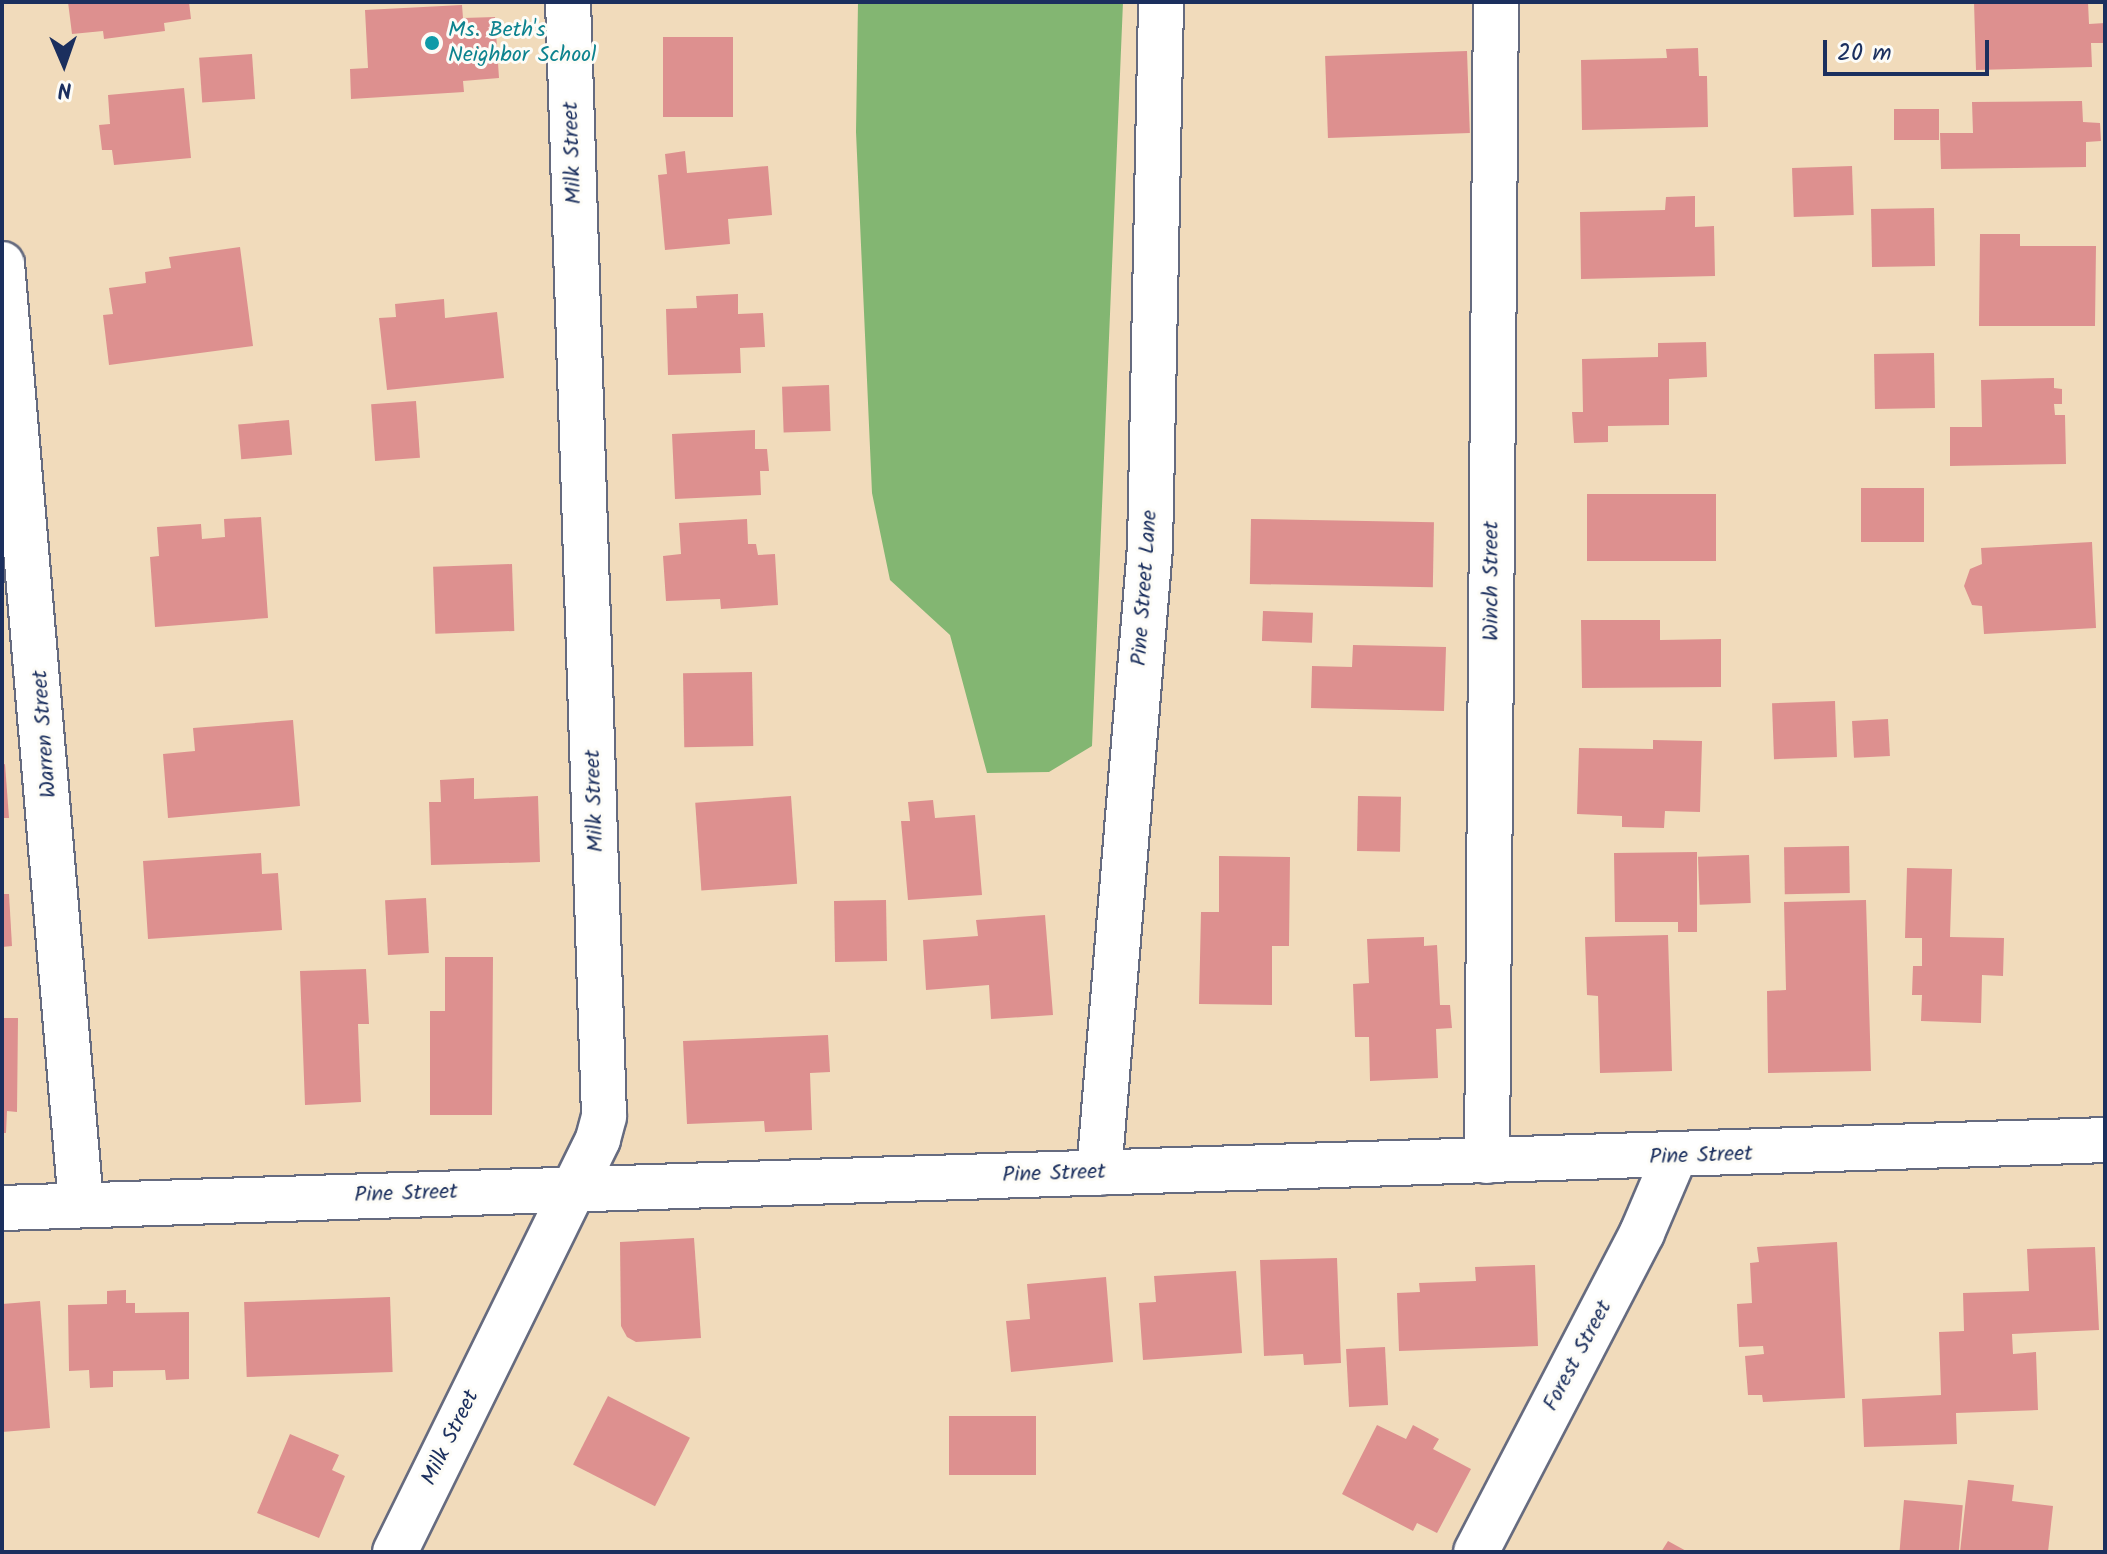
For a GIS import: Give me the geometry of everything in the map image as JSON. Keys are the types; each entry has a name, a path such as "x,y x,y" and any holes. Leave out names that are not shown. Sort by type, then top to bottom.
{"street":[{"name":"Milk Street","path":"395,1552 598,1139 604,1097 568,2"},
{"name":"Pine Street Lane","path":"1099,1173 1150,547 1161,2"},
{"name":"Winch Street","path":"1487,1161 1496,2"},
{"name":"Warren Street","path":"2,264 81,1205"},
{"name":"Pine Street","path":"2,1208 1487,1161 1674,1158 2105,1140"},
{"name":"Forest Street","path":"1476,1552 1642,1233 1674,1158"}],"green space":[{"path":"858,2 1123,2 1092,746 1049,772 987,773 950,635 890,580 872,493 856,132"}],"building":[{"path":"68,2 189,2 191,19 164,23 165,31 104,39 103,31 72,34"},
{"path":"1974,2 2088,2 2089,24 2105,23 2105,43 2091,43 2092,67 1976,70"},
{"name":"Ms. Beth's Neighbor School","path":"462,5 463,18 495,17 499,78 463,81 464,92 351,99 350,69 368,68 365,10"},
{"path":"663,37 733,37 733,117 663,117"},
{"path":"1698,48 1699,76 1707,76 1708,127 1582,130 1581,60 1667,58 1666,49"},
{"path":"1467,51 1470,133 1328,138 1325,56"},
{"path":"252,54 255,99 202,103 199,58"},
{"path":"184,88 191,158 114,165 112,150 102,150 99,125 110,124 108,95"},
{"path":"2082,101 2083,122 2100,123 2101,141 2086,142 2086,167 1941,169 1940,133 1973,133 1972,102"},
{"path":"1894,109 1939,109 1939,140 1894,140"},
{"path":"685,151 687,173 768,166 772,215 728,219 730,244 665,250 658,175 667,174 665,154"},
{"path":"1852,166 1854,215 1794,217 1792,168"},
{"path":"1695,196 1695,227 1714,226 1715,276 1581,279 1580,212 1665,210 1666,197"},
{"path":"1934,208 1935,266 1872,267 1871,209"},
{"path":"1980,234 2020,234 2020,246 2096,246 2095,326 1979,326"},
{"path":"240,247 253,346 109,365 103,315 113,314 109,288 146,283 145,272 171,268 169,257"},
{"path":"738,294 738,314 763,313 765,347 740,348 741,373 668,375 666,309 697,308 696,296"},
{"path":"444,299 445,318 497,312 504,378 387,390 379,318 396,317 395,304"},
{"path":"1706,342 1707,377 1669,379 1669,425 1608,426 1608,442 1574,443 1572,412 1583,412 1582,359 1658,357 1658,343"},
{"path":"1934,353 1935,408 1875,409 1874,354"},
{"path":"2054,378 2054,388 2062,389 2062,404 2054,404 2055,415 2065,415 2066,464 1950,466 1950,427 1982,427 1981,380"},
{"path":"829,385 831,431 784,433 782,387"},
{"path":"416,401 420,458 375,461 371,404"},
{"path":"289,420 292,455 241,459 238,424"},
{"path":"755,430 755,449 767,449 769,471 760,471 761,495 675,499 672,434"},
{"path":"1861,488 1924,488 1924,542 1861,542"},
{"path":"1587,494 1716,494 1716,561 1587,561"},
{"path":"261,517 268,618 155,627 150,557 159,556 157,527 201,524 202,539 225,537 224,519"},
{"path":"747,519 748,544 756,544 758,555 775,554 778,605 721,609 720,599 666,601 663,556 681,554 679,523"},
{"path":"1251,519 1434,522 1433,587 1250,584"},
{"path":"2092,542 2096,628 1984,634 1982,606 1972,605 1964,586 1970,569 1982,564 1981,548"},
{"path":"512,564 514,631 435,634 433,567"},
{"path":"1263,611 1313,613 1312,643 1262,641"},
{"path":"1581,620 1660,620 1660,640 1721,639 1721,687 1582,688"},
{"path":"1353,645 1446,647 1444,711 1311,708 1312,666 1352,667"},
{"path":"752,672 753,746 684,747 683,673"},
{"path":"1835,701 1837,757 1774,759 1772,703"},
{"path":"1888,719 1890,756 1854,758 1852,721"},
{"path":"293,720 300,806 168,818 163,754 195,751 193,728"},
{"path":"1653,740 1702,741 1700,812 1665,811 1664,828 1622,827 1622,816 1577,814 1579,748 1653,749"},
{"path":"5,764 9,818 2,818 2,765"},
{"path":"474,778 474,799 538,796 540,862 431,865 429,802 441,802 440,780"},
{"path":"791,796 797,884 701,890 695,803"},
{"path":"1358,796 1401,797 1400,852 1357,851"},
{"path":"933,800 935,818 975,815 982,895 908,900 901,821 910,821 908,802"},
{"path":"1849,846 1850,893 1785,894 1784,847"},
{"path":"1697,852 1697,932 1678,932 1678,922 1615,922 1614,853"},
{"path":"261,853 262,874 278,873 282,930 148,939 143,861"},
{"path":"1749,855 1751,903 1700,905 1698,857"},
{"path":"1219,856 1290,857 1289,946 1272,946 1272,1005 1199,1004 1201,912 1219,912"},
{"path":"1907,868 1952,869 1950,937 2004,938 2003,976 1982,975 1981,1023 1921,1021 1922,995 1912,995 1913,966 1922,966 1922,938 1905,938"},
{"path":"2,894 9,894 12,946 2,947"},
{"path":"426,898 429,953 388,955 385,900"},
{"path":"886,900 887,961 835,962 834,901"},
{"path":"1866,900 1871,1071 1768,1073 1767,991 1786,990 1784,902"},
{"path":"1045,915 1053,1015 991,1019 989,985 926,990 923,940 978,936 976,920"},
{"path":"1668,935 1672,1071 1600,1073 1598,996 1587,995 1585,937"},
{"path":"1424,937 1424,946 1437,945 1440,1005 1450,1005 1452,1028 1436,1029 1438,1078 1370,1081 1369,1037 1355,1037 1353,984 1369,983 1367,939"},
{"path":"445,957 493,957 492,1115 430,1115 430,1011 445,1011"},
{"path":"366,969 369,1024 358,1024 361,1102 305,1105 300,971"},
{"path":"2,1018 18,1018 17,1112 7,1111 6,1133 2,1133"},
{"path":"828,1035 830,1072 810,1073 812,1130 765,1132 764,1121 687,1124 683,1041"},
{"path":"694,1238 701,1338 636,1342 627,1337 621,1326 620,1242"},
{"path":"1837,1242 1845,1398 1763,1402 1762,1395 1748,1395 1745,1356 1764,1354 1763,1346 1739,1347 1737,1304 1752,1303 1750,1263 1759,1262 1757,1247"},
{"path":"2095,1247 2099,1330 2012,1334 2013,1354 2036,1352 2038,1410 1956,1413 1957,1444 1864,1447 1862,1399 1941,1395 1939,1332 1964,1331 1963,1293 2029,1291 2027,1249"},
{"path":"1337,1258 1341,1363 1304,1365 1303,1354 1264,1356 1260,1260"},
{"path":"1535,1265 1538,1346 1399,1351 1397,1293 1420,1292 1419,1283 1476,1281 1475,1267"},
{"path":"1236,1271 1242,1353 1143,1360 1139,1303 1156,1302 1154,1276"},
{"path":"1106,1277 1113,1362 1011,1372 1006,1321 1030,1319 1027,1284"},
{"path":"126,1290 126,1303 135,1303 135,1313 189,1312 189,1379 166,1380 165,1370 113,1371 113,1387 90,1388 89,1370 69,1371 68,1305 107,1304 107,1291"},
{"path":"390,1297 393,1372 247,1377 244,1302"},
{"path":"40,1301 50,1428 2,1432 2,1304"},
{"path":"1385,1347 1388,1405 1349,1407 1346,1349"},
{"path":"608,1396 690,1438 655,1506 573,1465"},
{"path":"949,1416 1036,1416 1036,1475 949,1475"},
{"path":"1377,1425 1406,1439 1413,1425 1439,1439 1433,1449 1471,1469 1437,1533 1417,1523 1413,1531 1342,1494"},
{"path":"290,1434 339,1455 332,1470 345,1476 319,1538 257,1513"},
{"path":"1968,1480 2014,1485 2012,1501 2053,1506 2048,1552 1960,1552"},
{"path":"1904,1500 1963,1505 1959,1552 1899,1552"},
{"path":"1668,1541 1688,1552 1661,1552"}],"place":[{"name":"Ms. Beth's Neighbor School","path":"432,43"}]}
